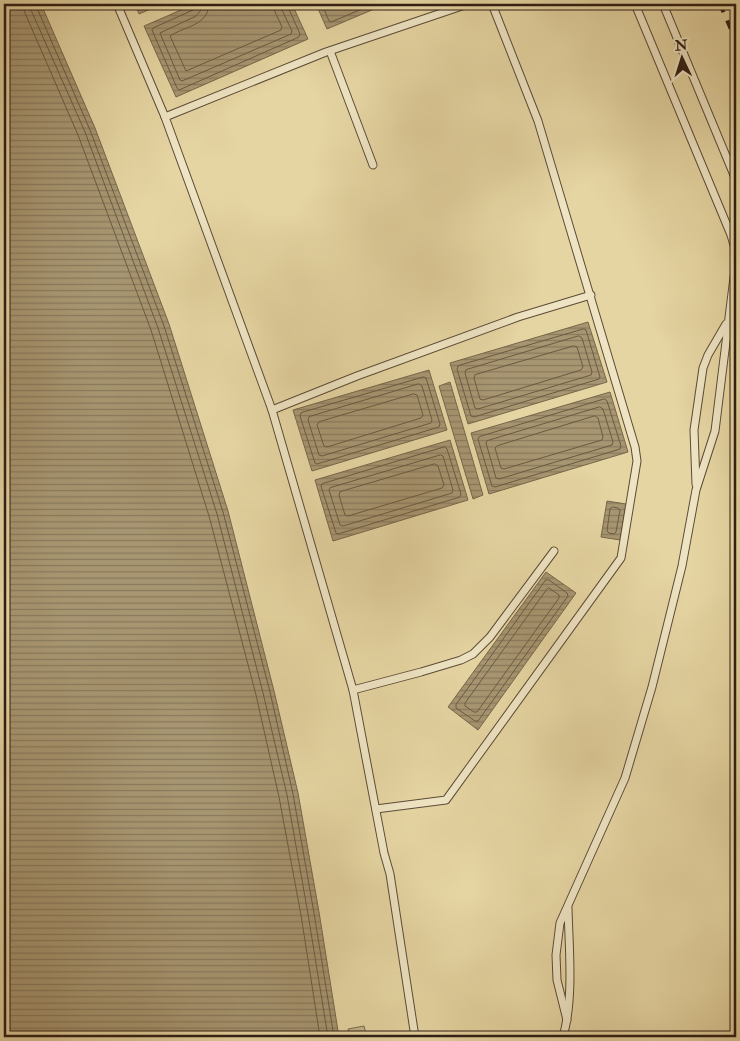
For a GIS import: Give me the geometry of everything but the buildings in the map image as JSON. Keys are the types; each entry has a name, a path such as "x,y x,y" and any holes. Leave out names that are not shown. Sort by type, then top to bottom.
{"lane":[{"path":"117,4 165,117 272,410 352,690 384,853 390,874 415,1037"},
{"path":"165,117 330,50 468,4"},
{"path":"376,809 446,800 621,558 637,461 635,447 591,295 538,121 492,4"},
{"path":"567,1020 557,980 556,955 560,923 625,778 652,687 674,600 696,490 715,431 736,261 734,245 635,4"},
{"path":"663,4 736,180"},
{"path":"330,50 373,165"},
{"path":"272,410 357,376 518,318 591,295"},
{"path":"696,490 694,430 703,368 708,355 730,317"},
{"path":"352,690 422,672 461,660 473,654 490,637 554,551"},
{"path":"563,1037 567,1020 571,979 568,907"}],"shaded area":[{"path":"364,1026 367,1037 350,1037 348,1029"}],"water":[{"path":"4,4 41,4 95,128 169,324 228,511 274,691 298,793 339,1037 4,1037"},
{"path":"135,4 162,4 139,14"},
{"path":"195,4 292,4 308,39 176,97 144,26"},
{"path":"316,4 386,4 327,29"},
{"path":"588,322 607,382 468,424 450,363"},
{"path":"429,370 447,430 312,471 293,410"},
{"path":"450,382 483,495 473,499 439,386"},
{"path":"610,392 628,452 489,494 471,433"},
{"path":"450,440 468,500 333,541 315,480"},
{"path":"607,501 626,504 620,540 601,537"},
{"path":"546,572 576,593 478,730 448,707"}],"railway":[{"path":"720,4 736,41"},
{"path":"732,4 736,13"}]}
